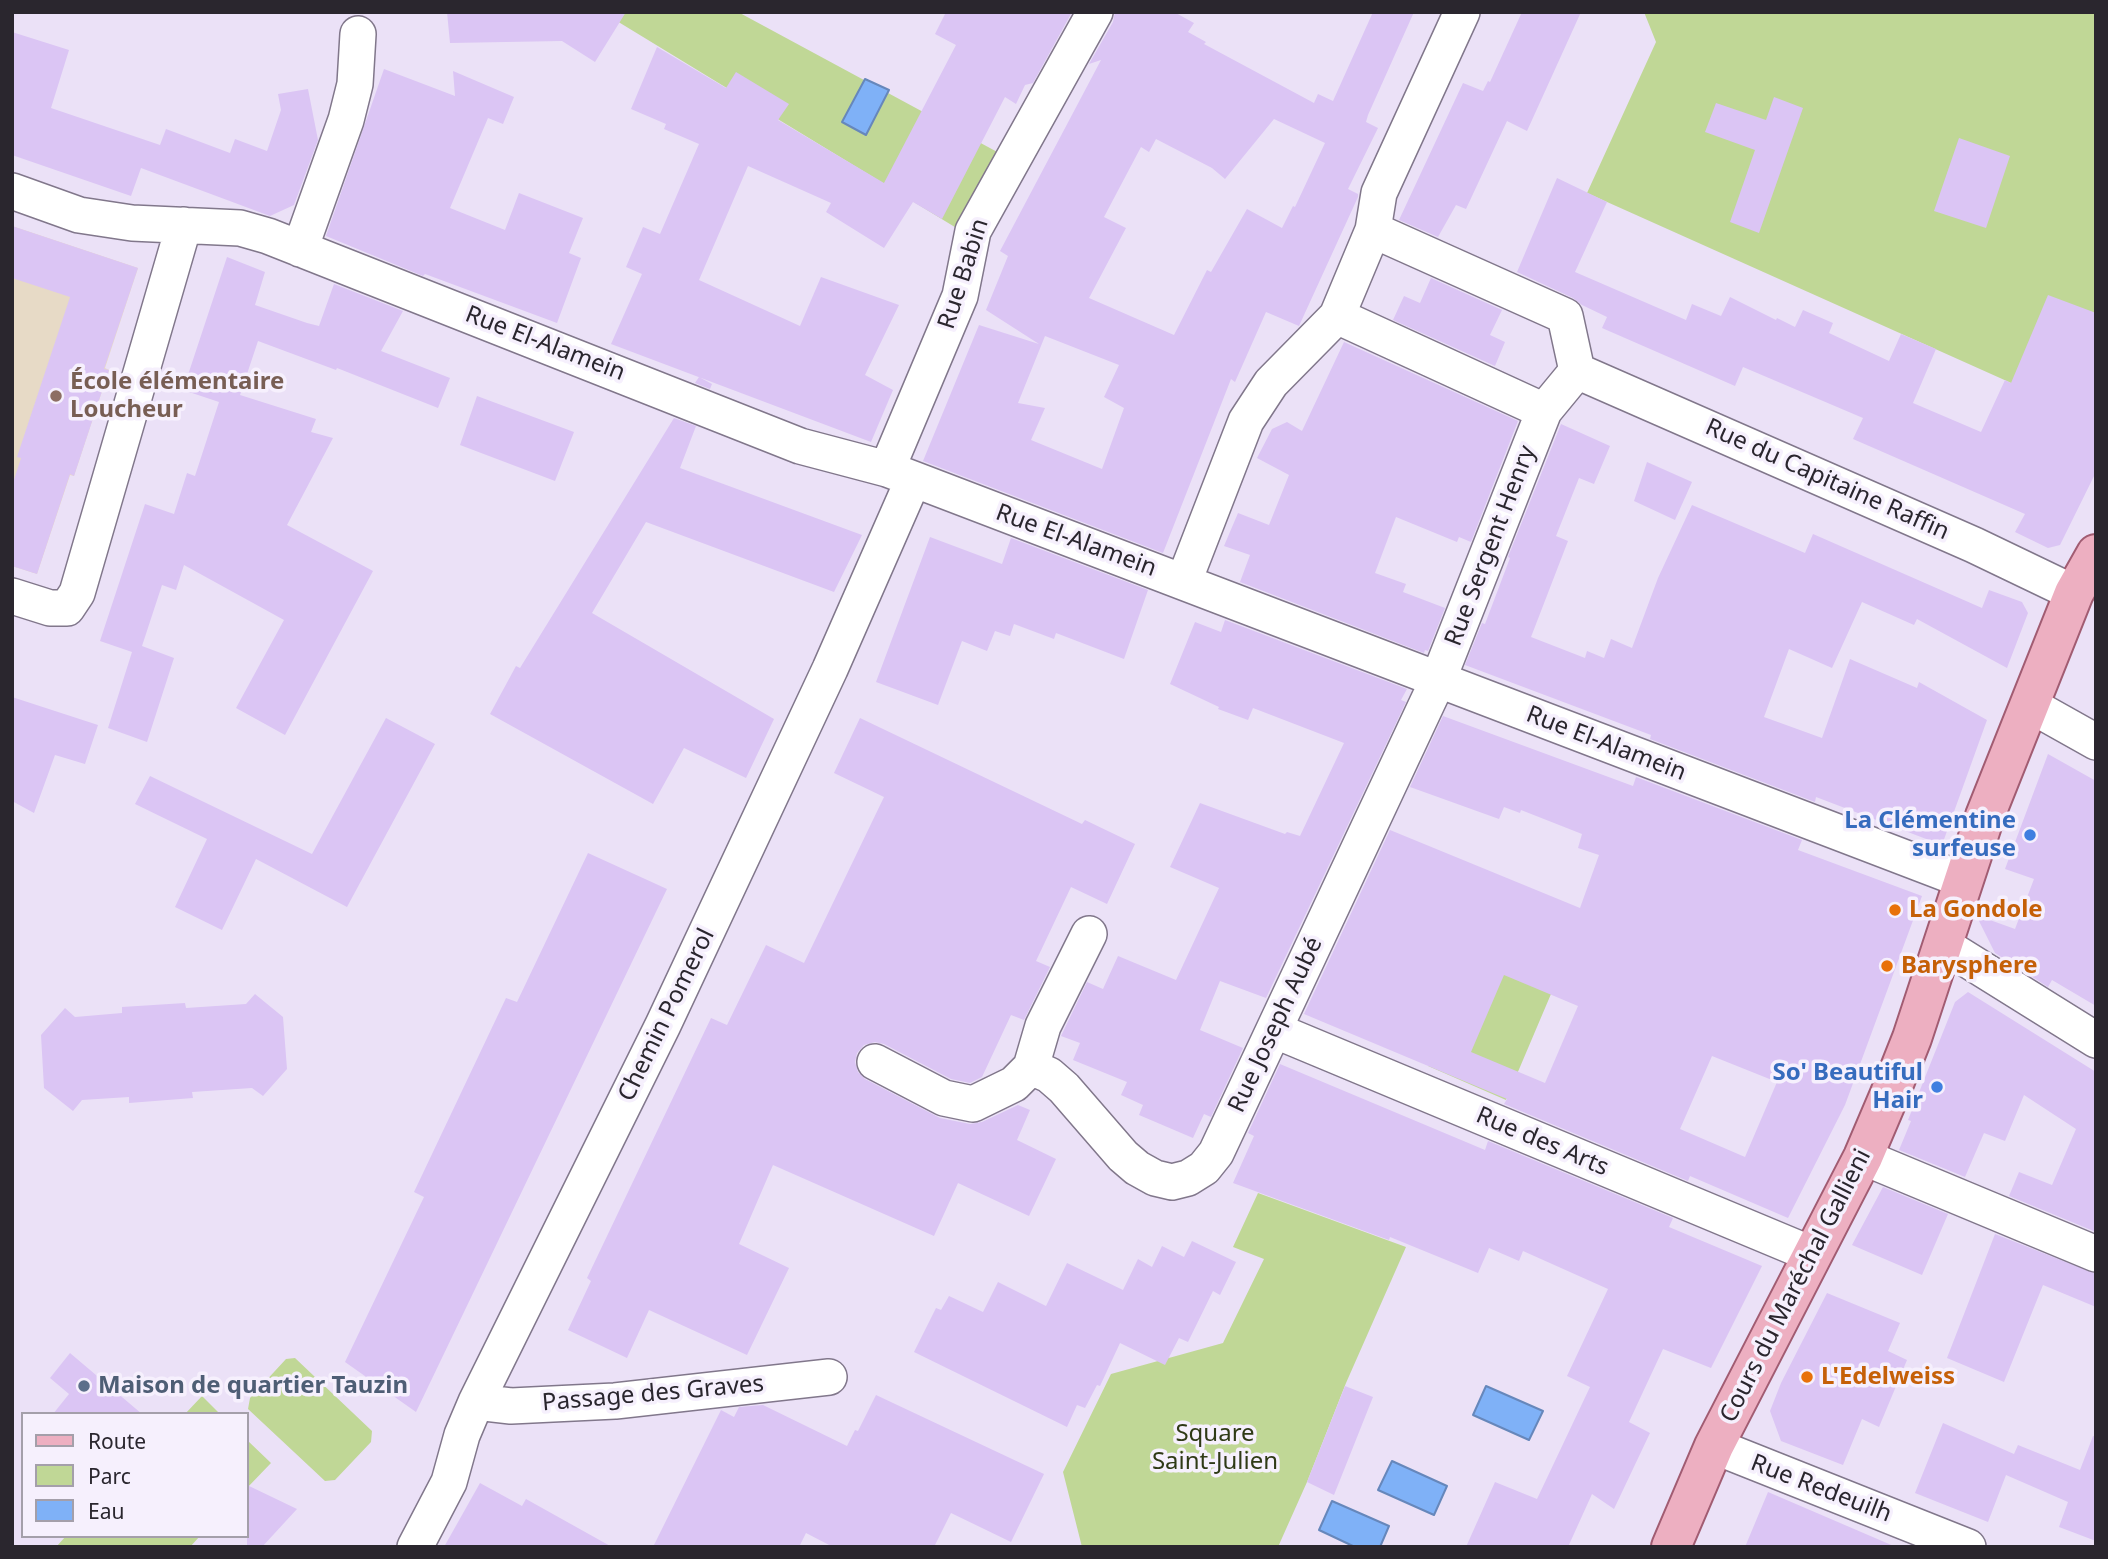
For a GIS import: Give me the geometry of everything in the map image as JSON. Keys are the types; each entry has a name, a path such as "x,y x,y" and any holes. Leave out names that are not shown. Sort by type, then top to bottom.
{"main road":[{"name":"Cours du Maréchal Gallieni","path":"1671,1547 1714,1446 1863,1157 1912,1038 1985,816 2074,593 2096,554"}],"street":[{"name":"Rue Babin","path":"900,475 960,296 973,231 1095,12"},
{"path":"1184,581 1246,421 1271,383 1337,316 1373,230 1379,193 1462,12"},
{"path":"300,249 346,120 355,85 358,34"},
{"name":"Rue El-Alamein","path":"12,191 79,215 132,223 240,228 268,236 800,446 900,475 1963,880"},
{"path":"12,596 50,608 66,608 77,593 184,225"},
{"path":"1373,230 1565,316 1577,371"},
{"path":"1337,316 1544,411"},
{"name":"Rue Sergent Henry","path":"1438,680 1544,411 1577,371"},
{"name":"Rue du Capitaine Raffin","path":"1577,371 1974,545 2074,593"},
{"name":"Chemin Pomerol","path":"415,1547 449,1482 462,1435 477,1402 663,1025 830,669 900,475"},
{"name":"Rue Joseph Aubé","path":"1031,1067 1049,1075 1064,1088 1123,1156 1137,1168 1155,1178 1172,1182 1188,1178 1204,1168 1216,1153 1438,680"},
{"path":"2030,705 2096,743"},
{"path":"875,1062 944,1098 973,1104 1014,1084 1031,1067 1043,1026 1088,934"},
{"path":"1942,944 2096,1040"},
{"name":"Rue des Arts","path":"1273,1030 1811,1254"},
{"path":"1863,1157 2096,1254"},
{"name":"Passage des Graves","path":"477,1402 511,1406 615,1401 829,1377"},
{"name":"Rue Redeuilh","path":"1714,1446 1968,1547"}],"shaded area":[{"name":"École élémentaire Loucheur","path":"12,226 138,268 105,368 109,370 74,476 70,475 37,574 12,566"}],"green space":[{"path":"610,12 738,12 1001,154 963,232 607,15"},
{"path":"1644,12 2096,12 2096,421 1587,193 1656,42"},
{"path":"1472,960 1551,994 1506,1100 1428,1066"},
{"name":"Square Saint-Julien","path":"1258,1193 1406,1247 1278,1547 1082,1547 1063,1472 1111,1374 1223,1343 1264,1259 1233,1247"},
{"path":"295,1358 372,1431 371,1442 335,1480 325,1481 248,1409 250,1398 286,1359"},
{"path":"202,1396 218,1412 187,1412"},
{"path":"248,1441 271,1463 248,1487"},
{"path":"64,1538 198,1538 190,1547 56,1547"}],"water":[{"path":"865,79 889,90 866,135 842,122"},
{"path":"1486,1386 1543,1411 1529,1440 1473,1415"},
{"path":"1392,1461 1447,1486 1434,1515 1378,1490"},
{"path":"1332,1501 1389,1526 1380,1547 1355,1547 1319,1530"}],"building":[{"path":"447,12 626,12 595,62 562,41 450,43"},
{"path":"946,12 1072,12 1033,83 1025,85 1016,104 1005,97 942,219 913,202 884,248 826,212 831,203 748,166 699,280 800,326 821,277 899,305 865,375 893,390 871,442 611,344 642,274 626,267 643,227 660,234 699,144 664,129 666,124 631,109 657,47 726,88 736,72 789,104 778,120 884,183 956,45 935,34"},
{"path":"1115,12 1174,12 1194,23 1188,32 1206,42 1204,44 1314,103 1318,94 1333,101 1373,12 1414,12 1368,115 1366,122 1378,128 1348,189 1358,194 1358,197 1299,326 1266,312 1235,382 1231,379 1163,553 923,461 979,325 1039,344 986,310 1008,256 1000,251 1101,60 1089,64 1113,22","holes":["1274,119 1325,143 1295,207 1293,206 1282,228 1247,209 1211,272 1207,270 1174,335 1089,298 1126,228 1104,217 1141,147 1149,152 1156,139 1212,168 1225,179","1045,336 1119,365 1104,397 1124,408 1102,469 1031,440 1045,408 1018,403"]},
{"path":"1522,12 1581,12 1527,131 1507,121 1466,209 1456,205 1438,237 1399,220 1463,83 1483,91 1488,81 1490,82"},
{"path":"12,32 69,50 51,108 160,145 166,129 230,153 235,139 267,151 281,110 278,94 308,89 318,140 294,205 270,216 141,168 131,196 12,155"},
{"path":"384,69 455,96 453,71 514,97 503,124 488,118 450,208 505,230 519,193 583,218 569,253 581,258 557,323 425,274 423,276 326,236"},
{"path":"1774,97 1803,108 1759,233 1730,222 1755,150 1705,132 1716,103 1766,120"},
{"path":"1959,138 2010,156 1986,228 1934,211"},
{"path":"1557,178 1607,202 1575,272 1686,320 1692,304 1721,316 1730,297 1795,327 1803,310 1833,323 1829,333 1889,361 1901,334 1936,349 1913,403 1981,432 2005,380 2011,383 2048,295 2096,313 2096,472 2060,545 2048,548 2015,532 2025,514 1853,439 1863,418 1743,367 1735,386 1602,328 1607,317 1517,272"},
{"name":"École élémentaire Loucheur","path":"12,226 138,268 104,369 109,370 74,476 70,474 37,574 12,566 12,486 21,458 17,457 70,297 12,278"},
{"path":"227,257 265,272 255,305 307,323 319,326 334,284 403,311 381,351 450,378 438,408 337,368 336,370 258,341 240,395 316,419 311,432 333,438 287,525 373,571 285,735 236,708 284,620 184,565 176,590 162,585 142,646 174,658 147,742 108,728 132,652 100,641 145,504 174,514 187,473 195,476 219,402 183,390"},
{"path":"1431,278 1502,310 1490,335 1505,342 1495,366 1393,320 1404,296 1420,303"},
{"path":"1344,342 1518,421 1471,542 1459,537 1457,542 1396,517 1375,573 1406,584 1403,592 1445,608 1428,651 1425,650 1424,653 1240,582 1250,555 1224,546 1238,513 1269,525 1289,475 1257,458 1272,429 1287,422 1302,431"},
{"path":"699,377 712,384 710,389 695,383"},
{"path":"477,396 574,432 555,481 460,445"},
{"path":"674,418 696,426 680,468 862,535 834,592 646,522 592,613 774,719 746,778 684,748 653,804 490,714 516,666 520,668"},
{"path":"1561,424 1610,446 1594,484 1579,478 1556,536 1568,541 1531,637 1585,658 1587,651 1604,658 1611,639 1632,648 1658,578 1692,505 1805,553 1813,534 1982,608 1989,590 2022,602 2028,613 2007,668 1917,619 1914,625 1862,602 1832,668 1789,649 1764,717 1822,738 1850,659 1917,688 1919,682 1987,720 1942,845 1816,797 1815,802 1650,739 1651,735 1465,665 1482,623 1485,624 1510,558 1508,557"},
{"path":"1647,462 1692,482 1675,520 1634,501"},
{"path":"930,537 1002,564 1011,538 1148,590 1124,659 1056,633 1054,639 1014,624 1010,636 995,631 987,651 962,641 938,705 876,682"},
{"path":"1225,620 1407,689 1401,700 1406,702 1266,998 1220,981 1200,1030 1243,1048 1211,1117 1204,1114 1193,1138 1139,1115 1143,1105 1121,1095 1127,1082 1073,1060 1080,1043 1061,1036 1087,982 1103,989 1118,956 1176,980 1219,888 1170,867 1200,803 1285,834 1287,832 1300,836 1344,743 1253,708 1248,720 1218,709 1219,707 1170,684 1195,622 1221,632"},
{"path":"12,697 98,725 85,764 55,755 34,813 12,801"},
{"path":"1443,716 1633,786 1636,777 1802,840 1798,850 1922,896 1845,1105 1788,1218 1690,1176 1688,1181 1504,1104 1507,1099 1304,1014 1390,830 1580,908 1599,855 1578,848 1582,834 1521,810 1520,813 1504,807 1499,819 1410,787","holes":["1504,975 1578,1006 1545,1083 1471,1052","1712,1056 1777,1082 1745,1157 1680,1129"]},
{"path":"386,718 435,744 347,907 256,859 222,930 175,907 207,839 135,804 150,776 312,854"},
{"path":"860,718 1082,824 1085,820 1135,844 1107,904 1071,887 1036,961 1050,967 1024,1020 1011,1015 982,1077 970,1083 951,1079 884,1044 875,1042 864,1045 857,1053 855,1062 858,1072 865,1079 940,1118 970,1124 982,1122 1018,1105 1030,1110 1017,1140 1056,1159 1029,1216 958,1183 934,1236 773,1165 739,1244 789,1268 747,1355 649,1310 627,1358 568,1330 591,1281 587,1278 711,1018 727,1025 766,945 804,963 884,797 834,773"},
{"path":"2048,754 2096,781 2096,1006 2052,980 2048,987 1995,953 1976,915 2015,929 2034,879 2005,869"},
{"path":"588,853 667,889 416,1412 345,1362 424,1197 414,1192 506,998 517,1002"},
{"path":"1968,992 2096,1072 2096,1232 2009,1196 2019,1172 2052,1185 2076,1129 2024,1095 2005,1141 1984,1133 1965,1177 1899,1150 1911,1121 1908,1120 1955,1002"},
{"path":"255,994 283,1017 287,1069 263,1096 252,1088 192,1092 193,1098 129,1103 129,1097 82,1100 73,1111 44,1088 41,1035 65,1008 75,1017 122,1013 122,1007 185,1003 186,1008 246,1004"},
{"path":"1280,1064 1485,1150 1488,1141 1673,1218 1669,1227 1762,1266 1711,1368 1663,1349 1629,1422 1650,1433 1614,1509 1592,1494 1568,1547 1466,1547 1495,1482 1537,1499 1590,1387 1567,1376 1608,1289 1523,1251 1519,1261 1489,1248 1478,1273 1390,1237 1389,1240 1233,1183 1254,1136 1248,1133"},
{"path":"1883,1187 1948,1214 1922,1275 1852,1245"},
{"path":"1995,1234 2096,1274 2096,1307 2043,1285 2004,1382 1947,1358"},
{"path":"1192,1241 1236,1262 1220,1295 1213,1291 1188,1342 1179,1338 1165,1365 1120,1343 1100,1386 1097,1385 1085,1408 1077,1405 1067,1427 914,1352 936,1308 941,1310 949,1296 983,1312 998,1282 1046,1306 1067,1263 1123,1290 1138,1259 1152,1267 1162,1246 1184,1257"},
{"path":"1827,1293 1900,1323 1888,1351 1907,1360 1879,1427 1862,1419 1843,1465 1781,1441 1770,1411 1781,1383"},
{"name":"Maison de quartier Tauzin","path":"70,1353 140,1412 55,1412 69,1394 50,1378"},
{"path":"1345,1386 1373,1397 1334,1495 1307,1482"},
{"path":"876,1395 1044,1474 1011,1542 951,1513 934,1547 833,1547 806,1533 799,1547 653,1547 721,1410 734,1417 739,1407 763,1405 847,1446 855,1430 858,1431"},
{"path":"1943,1423 2014,1454 2018,1445 2080,1470 2093,1436 2096,1437 2096,1541 2059,1527 2068,1502 2006,1475 1988,1522 1915,1493"},
{"path":"480,1483 522,1506 526,1499 612,1547 444,1547"},
{"path":"248,1485 297,1509 262,1547 247,1547"},
{"path":"1768,1492 1896,1547 1745,1547"}],"place":[{"name":"École élémentaire Loucheur","path":"56,396"},
{"name":"La Clémentine surfeuse","path":"2030,835"},
{"name":"La Gondole","path":"1895,910"},
{"name":"Barysphere","path":"1887,966"},
{"name":"So' Beautiful Hair","path":"1937,1087"},
{"name":"L'Edelweiss","path":"1807,1377"},
{"name":"Maison de quartier Tauzin","path":"84,1386"}]}
